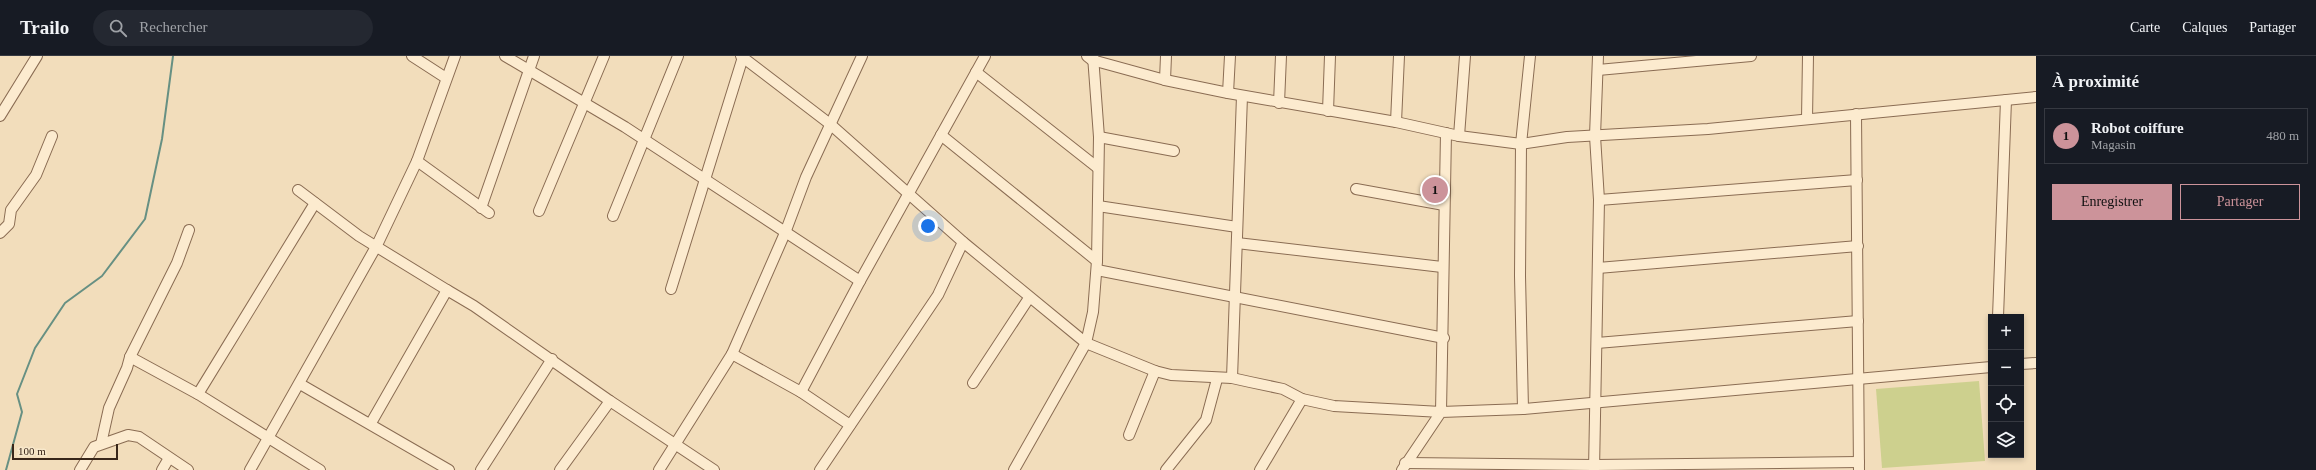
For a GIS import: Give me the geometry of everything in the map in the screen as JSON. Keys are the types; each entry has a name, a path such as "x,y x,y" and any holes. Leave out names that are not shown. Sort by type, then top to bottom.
{"street":[{"path":"0,116 37,56"},
{"path":"412,56 446,78"},
{"path":"250,470 300,384 377,245 417,161 454,56"},
{"path":"505,56 584,102 860,281"},
{"path":"417,161 485,210 534,56"},
{"path":"539,211 604,56"},
{"path":"614,216 643,140 678,56"},
{"path":"659,470 732,354 786,233 806,177 862,56"},
{"path":"801,392 860,281 984,56"},
{"path":"1165,80 1166,56"},
{"path":"1228,93 1230,56"},
{"path":"1279,103 1281,56"},
{"path":"1328,111 1330,56"},
{"path":"1396,122 1399,56"},
{"path":"1459,136 1465,56"},
{"path":"1523,409 1520,276 1522,144 1530,56"},
{"path":"1594,468 1599,200 1595,136 1598,56"},
{"path":"1598,70 1751,56"},
{"path":"1807,119 1808,56"},
{"path":"672,289 742,57 830,124 963,242 1029,298 1086,343 1155,371 1217,379 1232,378 1283,389 1302,399 1334,406 1441,412 1523,409 1988,367"},
{"path":"1014,470 1086,343 1093,312 1097,265 1099,136 1090,57 1165,80 1242,96 1396,122 1459,136 1522,144 1567,137 1708,129 2036,97"},
{"path":"976,72 1098,168"},
{"path":"1232,378 1242,96"},
{"path":"1998,314 2006,100"},
{"path":"1403,466 1594,468 1859,466 1856,114"},
{"path":"1403,466 1441,412 1444,338 1442,267 1446,133"},
{"path":"941,135 1097,265 1235,297 1444,338"},
{"path":"0,233 9,224 12,210 36,174 52,136"},
{"path":"1099,136 1174,151"},
{"path":"1599,200 1857,180"},
{"path":"1356,189 1444,205"},
{"path":"298,190 359,236 377,245 474,306 552,359 610,401 714,470"},
{"path":"198,394 315,203"},
{"path":"1098,206 1237,227"},
{"path":"101,444 109,408 127,368 130,357 177,263 189,230"},
{"path":"820,470 938,295 963,242"},
{"path":"1237,243 1442,267"},
{"path":"1598,268 1858,246"},
{"path":"371,423 447,290"},
{"path":"973,383 1029,298"},
{"path":"1597,343 1858,321"},
{"path":"732,354 801,392 850,425"},
{"path":"130,357 198,394 320,470"},
{"path":"481,470 552,359"},
{"path":"2024,364 2036,363"},
{"path":"1129,435 1155,371"},
{"path":"1166,470 1206,420 1217,379"},
{"path":"300,384 371,423 449,470"},
{"path":"1260,470 1302,399"},
{"path":"560,470 610,401"},
{"path":"80,470 94,447 120,436 139,437 188,470"},
{"path":"162,470 169,458"}],"green space":[{"path":"1979,381 1985,461 1882,468 1876,389"}],"waterway":[{"path":"6,470 22,412 17,394 35,348 65,303 102,276 145,219 162,139 173,56"}],"place":[{"name":"Robot coiffure","path":"1435,190"}]}
